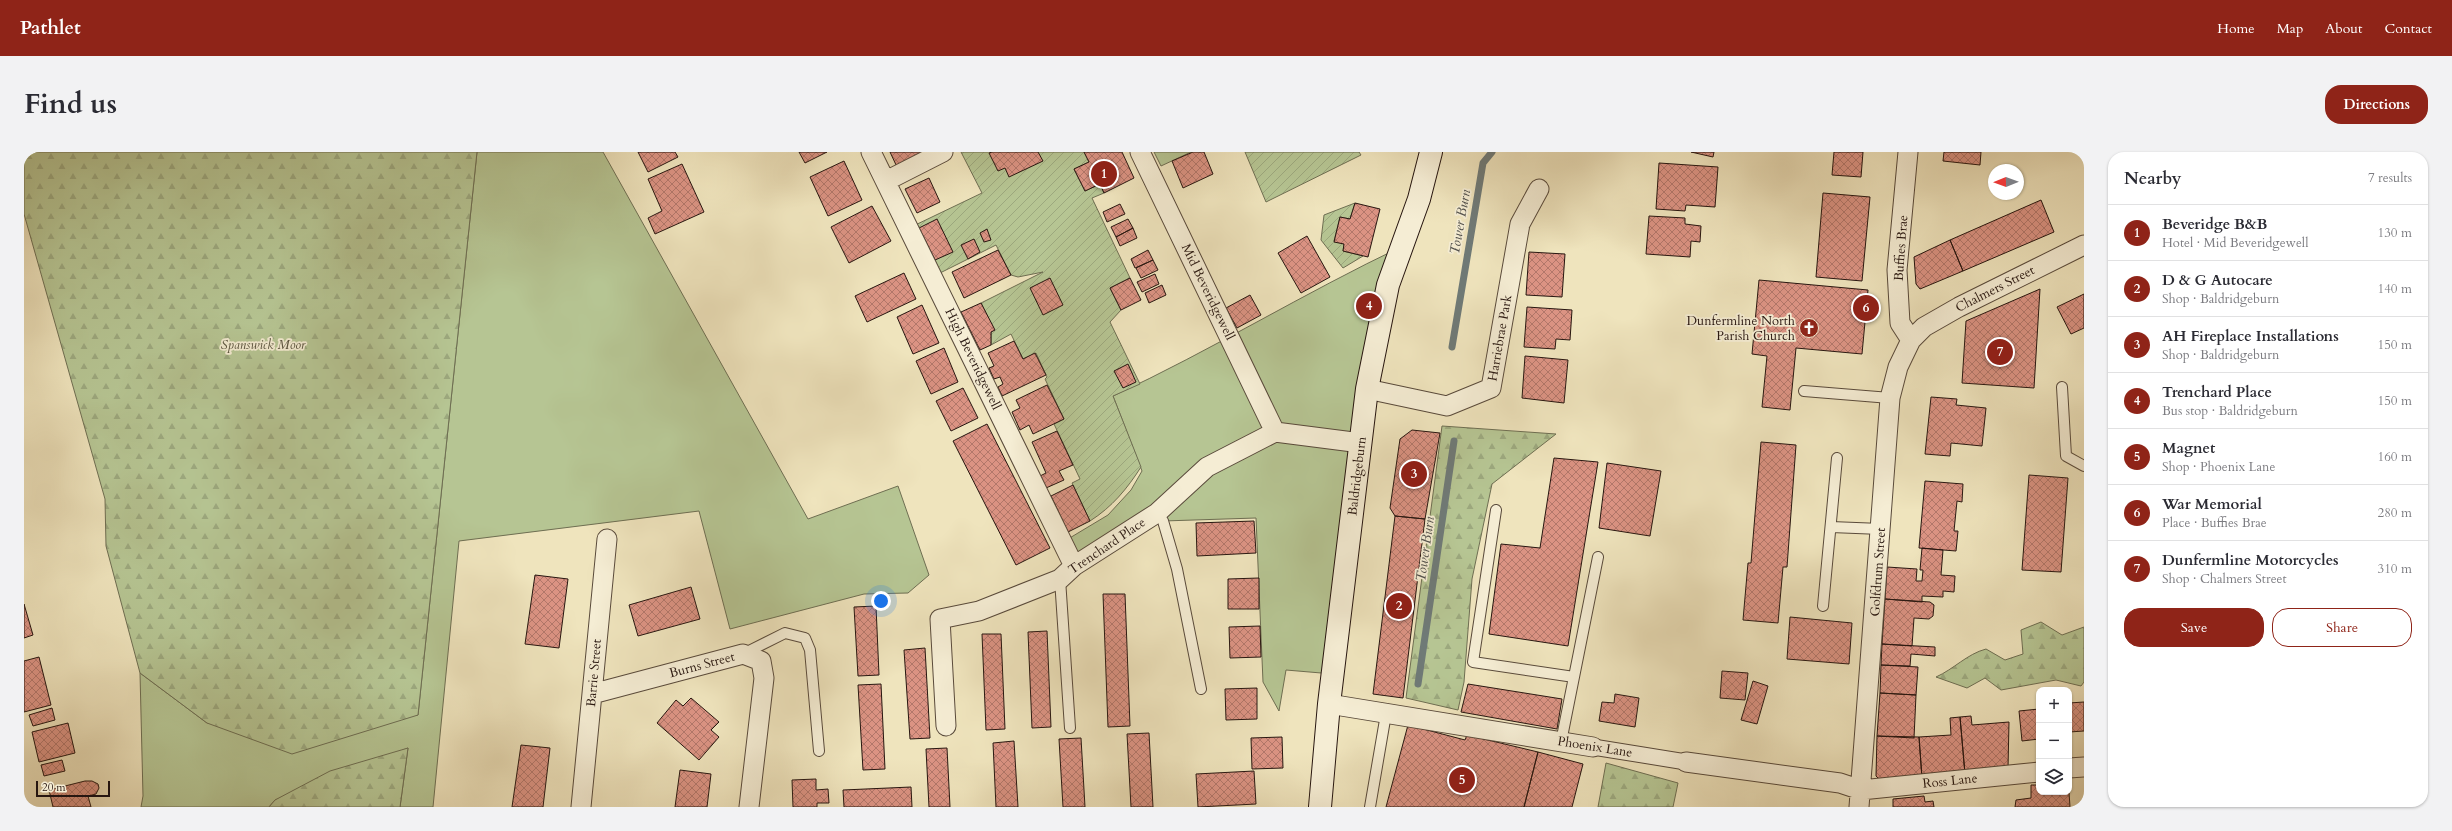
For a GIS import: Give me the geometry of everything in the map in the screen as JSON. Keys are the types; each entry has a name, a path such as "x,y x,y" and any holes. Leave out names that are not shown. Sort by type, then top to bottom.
{"main road":[{"name":"Baldridgeburn","path":"1320,807 1329,704 1368,389 1388,285 1419,199 1431,152"}],"street":[{"name":"High Beveridgewell","path":"872,152 1074,566"},
{"path":"886,181 943,152"},
{"name":"Mid Beveridgewell","path":"1140,152 1275,432"},
{"name":"Buffies Brae","path":"1908,152 1897,270 1900,323 1911,340"},
{"name":"Harriebrae Park","path":"1368,389 1447,406 1491,388 1520,224 1539,189"},
{"name":"Chalmers Street","path":"1911,340 1924,327 1959,307 2084,245"},
{"name":"Golfdrum Street","path":"1860,799 1890,398 1898,368 1911,340"},
{"path":"1275,432 1361,443"},
{"name":"Trenchard Place","path":"946,726 940,619 979,611 1060,579 1074,566 1157,513 1207,468 1275,432"},
{"name":"Barrie Street","path":"581,807 607,539"},
{"name":"Burns Street","path":"592,694 743,654 761,661 764,678 749,807"},
{"name":"Phoenix Lane","path":"1329,704 1686,762 1840,783 1860,799"},
{"path":"2072,768 2084,767"},
{"name":"Ross Lane","path":"1860,799 2036,772"}],"lane":[{"path":"2062,387 2066,456 2084,466"},
{"path":"1804,391 1890,398"},
{"path":"1823,606 1837,458"},
{"path":"1496,510 1473,662 1574,677"},
{"path":"1157,513 1163,521 1177,569 1201,689"},
{"path":"1831,527 1881,529"},
{"path":"1561,742 1598,557"},
{"path":"1060,579 1070,728"},
{"path":"743,654 785,633 805,638 810,650 819,751"},
{"path":"1370,807 1386,714"}],"green space":[{"name":"Spanswick Moor","path":"24,152 477,152 418,715 292,754 207,723 140,673 106,546 105,499 24,214"},
{"path":"477,152 603,152 808,519 898,486 929,575 908,593 864,594 730,629 699,511 459,541 433,807 400,807 408,748 275,800 269,807 141,807 143,796 140,673 207,723 418,715"},
{"path":"961,152 1084,152 1089,162 1074,169 1085,191 1100,184 1104,193 1092,198 1130,278 1110,288 1121,310 1110,322 1140,384 1113,396 1141,467 1118,497 1098,516 1090,521 1072,483 1080,479 1054,424 1064,419 1045,379 1047,377 1036,353 1023,359 1011,334 991,345 991,332 994,330 981,303 1043,272 1018,277 1011,275 996,245 932,277 909,228 982,193"},
{"path":"1154,152 1191,152 1161,166"},
{"path":"1245,152 1359,152 1361,155 1266,202"},
{"path":"1355,203 1350,219 1340,217 1334,241 1344,244 1343,251 1363,256 1343,268 1321,240 1324,215"},
{"path":"1403,246 1388,285 1333,674 1286,670 1279,711 1263,682 1256,518 1163,521 1157,513 1074,566 1063,542 1108,515 1131,490 1142,471 1113,396 1186,360 1366,264"},
{"path":"1442,426 1556,434 1492,484 1472,579 1464,682 1458,710 1406,698"},
{"path":"2041,622 2062,635 2084,627 2084,682 2081,686 2056,680 2001,690 1985,678 1967,688 1936,677 1973,654 1986,649 2005,660 2023,654 2021,630"},
{"path":"408,748 400,807 269,807 275,800 330,771"},
{"path":"1606,763 1678,783 1673,807 1598,807"}],"building":[{"path":"638,152 675,152 678,157 648,172"},
{"path":"799,152 827,152 805,163"},
{"path":"890,152 928,152 897,167"},
{"path":"1038,152 1043,161 1009,177 1005,168 998,171 989,153"},
{"path":"1084,152 1122,152 1134,178 1104,193 1100,184 1085,191 1074,169 1089,162"},
{"path":"1193,152 1204,152 1213,174 1183,188 1172,161"},
{"path":"1691,152 1714,152 1713,157"},
{"path":"1834,152 1863,152 1861,177 1832,175"},
{"path":"1944,152 1981,152 1980,165 1943,161"},
{"path":"844,161 862,200 828,216 810,177"},
{"path":"1659,163 1718,167 1715,207 1686,205 1685,211 1656,209"},
{"path":"682,164 704,212 655,234 648,218 662,211 648,179"},
{"path":"929,178 940,202 917,213 905,189"},
{"path":"1823,193 1870,197 1862,281 1816,277"},
{"path":"2041,200 2054,232 1963,271 1950,240"},
{"path":"1355,203 1380,209 1368,257 1343,251 1344,244 1334,242 1340,217 1350,219"},
{"path":"1120,204 1125,214 1107,222 1103,212"},
{"path":"872,206 891,241 849,263 831,227"},
{"path":"1649,216 1685,218 1685,224 1701,226 1700,242 1691,241 1690,257 1646,254"},
{"path":"937,219 953,252 935,260 919,228"},
{"path":"1128,219 1133,228 1116,237 1111,227"},
{"path":"1133,228 1137,238 1120,246 1116,237"},
{"path":"987,229 991,240 984,242 980,233"},
{"path":"1307,236 1330,277 1301,293 1278,253"},
{"path":"974,239 980,252 968,259 961,245"},
{"path":"1950,240 1963,271 1920,289 1916,284 1914,257"},
{"path":"998,250 1011,275 964,298 952,272"},
{"path":"1148,250 1153,260 1135,268 1131,259"},
{"path":"1529,252 1565,254 1562,297 1526,295"},
{"path":"1153,260 1158,270 1141,278 1136,268"},
{"path":"904,273 916,299 867,322 855,296"},
{"path":"1155,274 1159,284 1142,292 1137,282"},
{"path":"1050,278 1063,305 1043,315 1030,288"},
{"path":"1130,278 1141,300 1121,310 1110,288"},
{"name":"Dunfermline North Parish Church","path":"1759,280 1868,290 1862,354 1796,348 1790,410 1762,407 1767,356 1752,354"},
{"path":"1162,285 1166,295 1149,303 1145,293"},
{"path":"2040,289 2034,388 1962,383 1966,321"},
{"path":"2084,294 2084,328 2071,334 2057,307"},
{"path":"1250,295 1261,315 1237,328 1226,308"},
{"path":"981,303 995,330 991,332 991,345 980,350 961,312"},
{"path":"922,305 939,343 913,354 897,317"},
{"path":"1527,307 1572,310 1570,340 1556,339 1555,349 1524,347"},
{"path":"1014,341 1023,359 1035,353 1046,375 1002,396 998,387 1003,384 1000,377 994,379 989,368 994,366 988,353"},
{"path":"944,348 958,382 931,394 916,361"},
{"path":"1525,356 1568,360 1564,403 1522,398"},
{"path":"1128,364 1136,382 1123,388 1114,371"},
{"path":"1047,385 1064,419 1033,434 1029,425 1020,430 1012,412 1020,408 1016,400"},
{"path":"963,388 978,418 951,431 936,401"},
{"path":"1931,397 1957,399 1956,405 1986,408 1982,446 1951,443 1950,456 1925,454"},
{"path":"987,424 1050,548 1016,565 953,441"},
{"path":"1412,430 1440,433 1425,519 1395,516 1390,508 1400,439"},
{"path":"1057,431 1073,465 1059,471 1064,480 1046,488 1040,476 1046,473 1032,442"},
{"path":"1761,442 1796,445 1787,567 1783,567 1778,623 1743,620 1748,563 1751,563"},
{"path":"1554,458 1598,462 1568,646 1489,634 1501,544 1540,548"},
{"path":"1607,463 1661,471 1650,536 1599,528"},
{"path":"2029,475 2068,478 2061,572 2022,570"},
{"path":"1925,481 1963,484 1962,502 1957,501 1954,531 1958,531 1956,551 1919,548"},
{"path":"1073,485 1090,521 1068,532 1051,496"},
{"path":"1395,516 1425,519 1403,698 1373,694"},
{"path":"1254,521 1256,553 1197,556 1196,523"},
{"path":"1922,548 1943,550 1941,575 1955,576 1954,592 1943,591 1943,597 1922,596 1922,602 1885,599 1887,567 1917,569 1916,581 1922,581 1923,570 1920,570"},
{"path":"535,575 568,579 559,648 525,644"},
{"path":"1259,578 1259,609 1228,609 1228,579"},
{"path":"691,587 700,619 638,636 629,605"},
{"path":"1103,594 1125,594 1130,726 1108,727"},
{"path":"1885,599 1930,602 1934,605 1933,616 1929,619 1914,618 1912,646 1882,644"},
{"path":"24,604 33,635 24,638"},
{"path":"876,606 879,675 858,676 854,607"},
{"path":"1790,617 1852,623 1849,664 1787,659"},
{"path":"1260,626 1261,657 1230,658 1229,627"},
{"path":"1047,631 1051,727 1032,728 1028,632"},
{"path":"982,634 1001,634 1005,729 986,730"},
{"path":"1882,644 1935,647 1935,656 1911,654 1910,666 1881,665"},
{"path":"925,648 930,738 910,739 904,650"},
{"path":"39,657 51,705 24,712 24,661"},
{"path":"1881,665 1918,667 1916,695 1880,693"},
{"path":"1722,671 1748,673 1745,700 1720,698"},
{"path":"1753,681 1768,686 1757,724 1741,720"},
{"path":"881,684 885,769 863,770 858,685"},
{"path":"1468,684 1562,699 1557,729 1461,712"},
{"path":"1257,688 1257,719 1226,720 1225,689"},
{"path":"1880,693 1916,695 1914,738 1877,736"},
{"path":"1615,694 1639,698 1635,727 1599,721 1602,702 1614,703"},
{"path":"691,698 719,722 711,730 719,737 699,760 657,723 676,700 683,706"},
{"path":"2084,702 2084,731 2072,732 2072,703"},
{"path":"52,708 55,720 33,726 29,715"},
{"path":"2036,709 2036,739 2022,741 2019,711"},
{"path":"1971,716 1972,725 2009,722 2008,769 1965,774 1960,717"},
{"path":"1960,717 1965,774 1922,778 1919,737 1951,735 1950,718"},
{"path":"68,723 75,753 39,762 32,732"},
{"path":"1408,725 1465,740 1467,735 1538,752 1524,807 1386,807"},
{"path":"1149,733 1153,807 1131,807 1127,734"},
{"path":"1877,736 1919,737 1922,778 1882,782 1876,776"},
{"path":"1282,737 1283,768 1252,769 1251,738"},
{"path":"1081,738 1085,807 1063,807 1059,739"},
{"path":"1014,741 1018,807 996,807 993,743"},
{"path":"521,745 550,748 543,807 512,807"},
{"path":"947,748 950,807 929,807 926,749"},
{"path":"1538,752 1583,764 1572,807 1524,807"},
{"path":"62,760 65,771 44,776 41,765"},
{"path":"680,770 711,774 707,807 675,807"},
{"path":"1254,771 1256,804 1198,807 1196,774"},
{"path":"816,779 816,790 828,789 829,803 817,803 817,807 793,807 792,780"},
{"path":"85,781 92,781 98,784 99,788 96,794 88,796 91,807 53,807 49,790"},
{"path":"2031,785 2036,785 2036,795 2069,795 2070,807 2015,807 2016,800 2031,798"},
{"path":"911,787 912,807 844,807 843,790"},
{"path":"1924,796 1925,802 1933,801 1934,807 1893,807 1893,799"}],"waterway":[{"name":"Tower Burn","path":"1452,347 1483,163 1492,152"},
{"name":"Tower Burn","path":"1418,684 1454,441"}],"place":[{"name":"Beveridge B&B","path":"1104,174"},
{"name":"Trenchard Place","path":"1369,306"},
{"name":"War Memorial","path":"1866,308"},
{"name":"Dunfermline North Parish Church","path":"1809,328"},
{"name":"Dunfermline Motorcycles","path":"2000,352"},
{"name":"AH Fireplace Installations","path":"1414,474"},
{"name":"D & G Autocare","path":"1399,606"},
{"name":"Magnet","path":"1462,780"}]}
